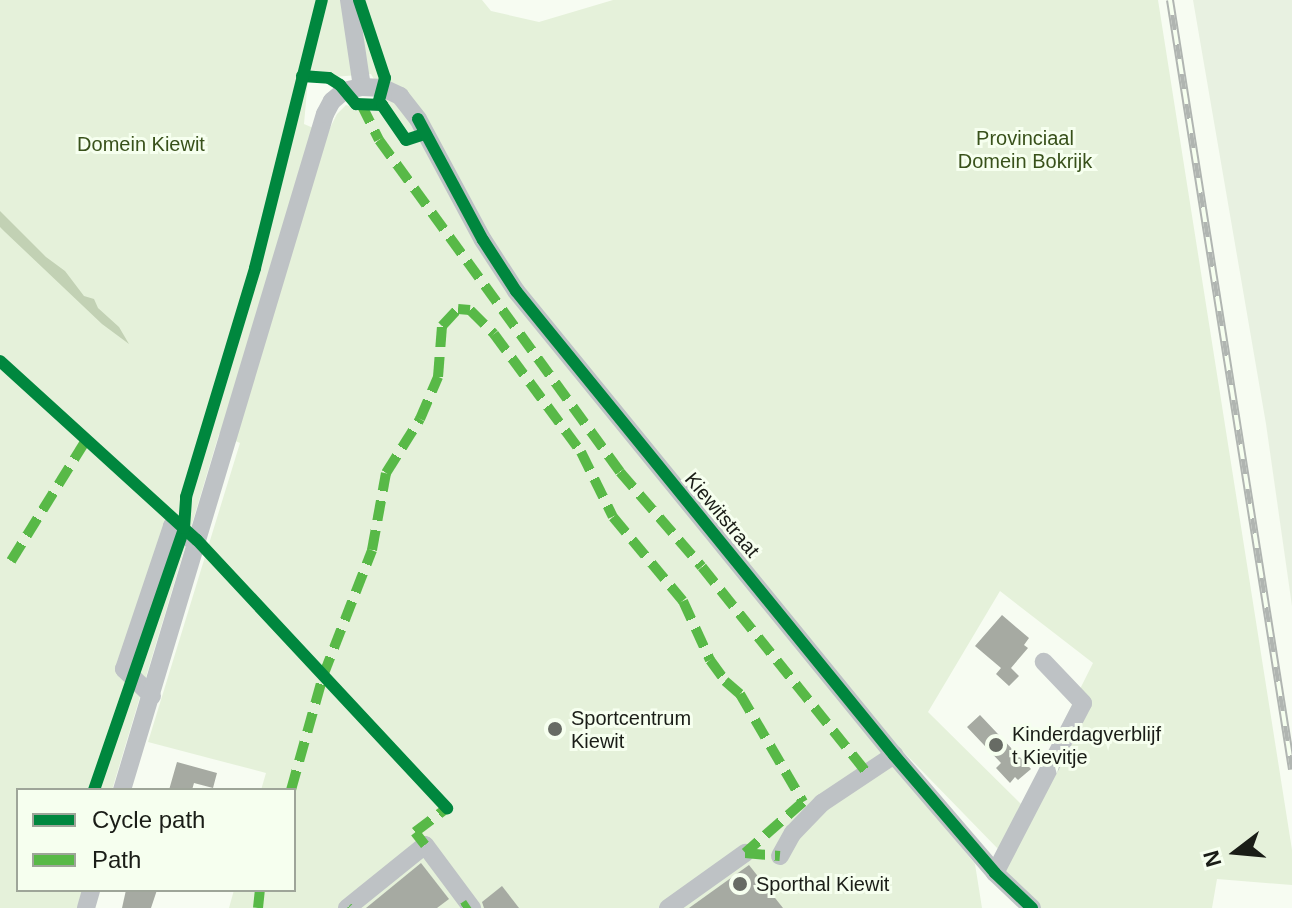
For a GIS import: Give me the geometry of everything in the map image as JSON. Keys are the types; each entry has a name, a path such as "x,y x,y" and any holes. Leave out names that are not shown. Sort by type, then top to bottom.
{"street":[{"path":"123,788 325,114 332,101 344,91 362,87 349,0"},
{"name":"Kiewitstraat","path":"362,87 383,88 400,96 409,106 483,240 516,291 894,755 1022,905"},
{"path":"152,696 124,669 172,526 196,543"},
{"path":"995,873 1083,703 1044,662"},
{"path":"780,856 793,833 822,803 894,755"},
{"path":"347,908 425,845 472,908"},
{"path":"668,908 745,853"}],"shaded area":[{"path":"1193,0 1292,0 1292,606 1266,424"},
{"path":"0,211 46,257 65,271 84,296 94,299 98,308 119,327 129,344 102,324 0,227"}],"green space":[{"path":"0,0 482,0 491,11 539,22 613,0 1158,0 1292,850 1292,885 1217,879 1212,908 1020,908 1012,901 1000,851 892,740 661,482 975,864 982,908 229,908 233,892 296,892 296,788 262,788 266,773 148,742 240,443 219,434 113,788 16,788 16,892 82,892 77,908 0,908","holes":["371,74 389,106 360,109 346,105 337,114 327,134 304,124 308,79","1000,591 1093,663 1022,805 928,712"]}],"building":[{"path":"1002,615 1029,638 1024,645 1028,648 1011,668 1019,676 1009,686 996,674 1001,668 975,646"},
{"name":"Kinderdagverblijf t Kievitje","path":"980,715 1031,769 1018,780 1015,777 1010,783 996,768 1001,763 967,727"},
{"path":"177,762 217,773 213,788 194,783 193,788 170,788"},
{"path":"421,863 449,899 437,908 366,908"},
{"name":"Sporthal Kiewit","path":"749,865 783,908 689,908"},
{"path":"502,886 519,908 484,908 482,902"},
{"path":"126,892 156,892 151,908 122,908"}],"railway":[{"path":"1170,0 1292,769"}],"marked path":[{"path":"361,104 379,140 620,472 702,567 867,773"},
{"path":"292,788 323,676 372,550 386,473 420,419 438,377 442,326 458,309 470,310 494,334 581,452 613,517 683,601 710,660 725,681 740,694 803,802 745,853"},
{"path":"11,561 86,440"},
{"path":"425,845 415,832 447,808 444,804"},
{"path":"745,853 780,856"},
{"path":"258,908 260,892"},
{"path":"463,908 469,904"}],"cycle path":[{"path":"95,788 184,528 186,497 255,268 322,0"},
{"path":"359,0 385,78 378,104"},
{"path":"302,76 329,78 340,85 356,104 382,105 406,140 425,134"},
{"path":"418,119 483,240 516,291 894,755 995,873 1032,908"},
{"path":"0,361 197,540 447,808"}],"place":[{"name":"Sportcentrum Kiewit","path":"555,729"},
{"name":"Kinderdagverblijf t Kievitje","path":"996,745"},
{"name":"Sporthal Kiewit","path":"740,884"}],"park label":[{"name":"Domein Kiewit","path":"141,144"},
{"name":"Provinciaal Domein Bokrijk","path":"1025,150"}]}
